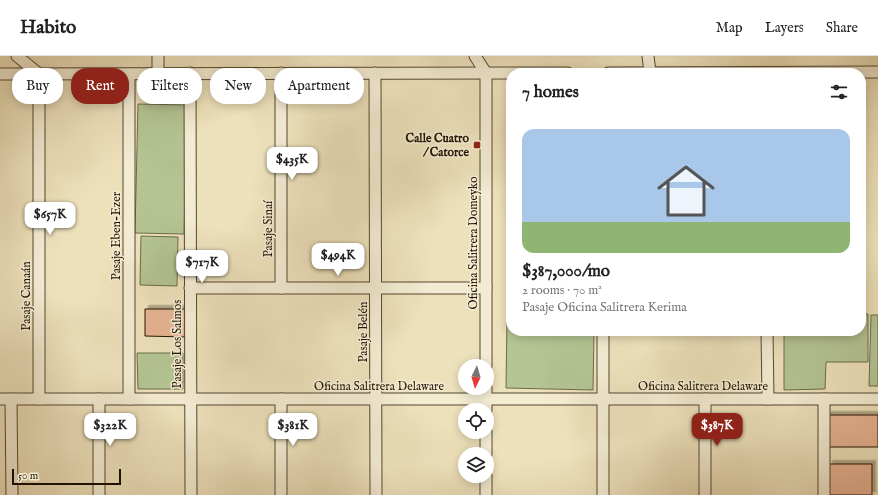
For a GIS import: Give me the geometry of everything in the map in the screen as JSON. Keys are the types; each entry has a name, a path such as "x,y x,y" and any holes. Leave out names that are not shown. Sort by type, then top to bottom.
{"street":[{"path":"17,56 31,68"},
{"path":"158,56 158,68"},
{"path":"475,56 486,73"},
{"path":"648,56 650,68"},
{"path":"866,72 878,72"},
{"path":"202,73 274,73"},
{"path":"364,73 506,73"},
{"name":"Pasaje Belén","path":"375,73 376,495"},
{"name":"Oficina Salitrera Domeyko","path":"486,73 486,359"},
{"path":"0,74 12,74"},
{"path":"129,74 137,74"},
{"name":"Pasaje Canaán","path":"38,104 39,399"},
{"name":"Pasaje Eben-Ezer","path":"129,104 129,399"},
{"name":"Pasaje Los Salmos","path":"190,104 191,495"},
{"name":"Pasaje Sinaí","path":"281,104 281,288"},
{"path":"190,288 486,288"},
{"path":"603,336 603,495"},
{"path":"767,336 768,399"},
{"name":"Oficina Salitrera Delaware","path":"0,399 878,399"},
{"path":"12,399 12,495"},
{"path":"99,399 99,495"},
{"path":"281,399 281,495"},
{"path":"705,399 706,495"},
{"path":"824,399 824,495"},
{"path":"486,483 486,495"}],"green space":[{"path":"138,104 187,105 184,234 135,233"},
{"path":"141,236 178,237 177,286 140,285"},
{"path":"866,314 868,314 868,362 826,362 825,389 784,390 784,336 866,336"},
{"path":"871,315 878,315 878,386 869,386"},
{"path":"507,336 594,336 593,390 506,388"},
{"path":"137,353 183,353 183,389 138,389"}],"building":[{"path":"145,309 186,309 186,337 145,336"},
{"path":"827,415 878,415 878,447 826,447"},
{"path":"829,464 872,464 872,495 829,495"}],"place":[{"name":"Calle Cuatro / Catorce","path":"477,145"}]}
